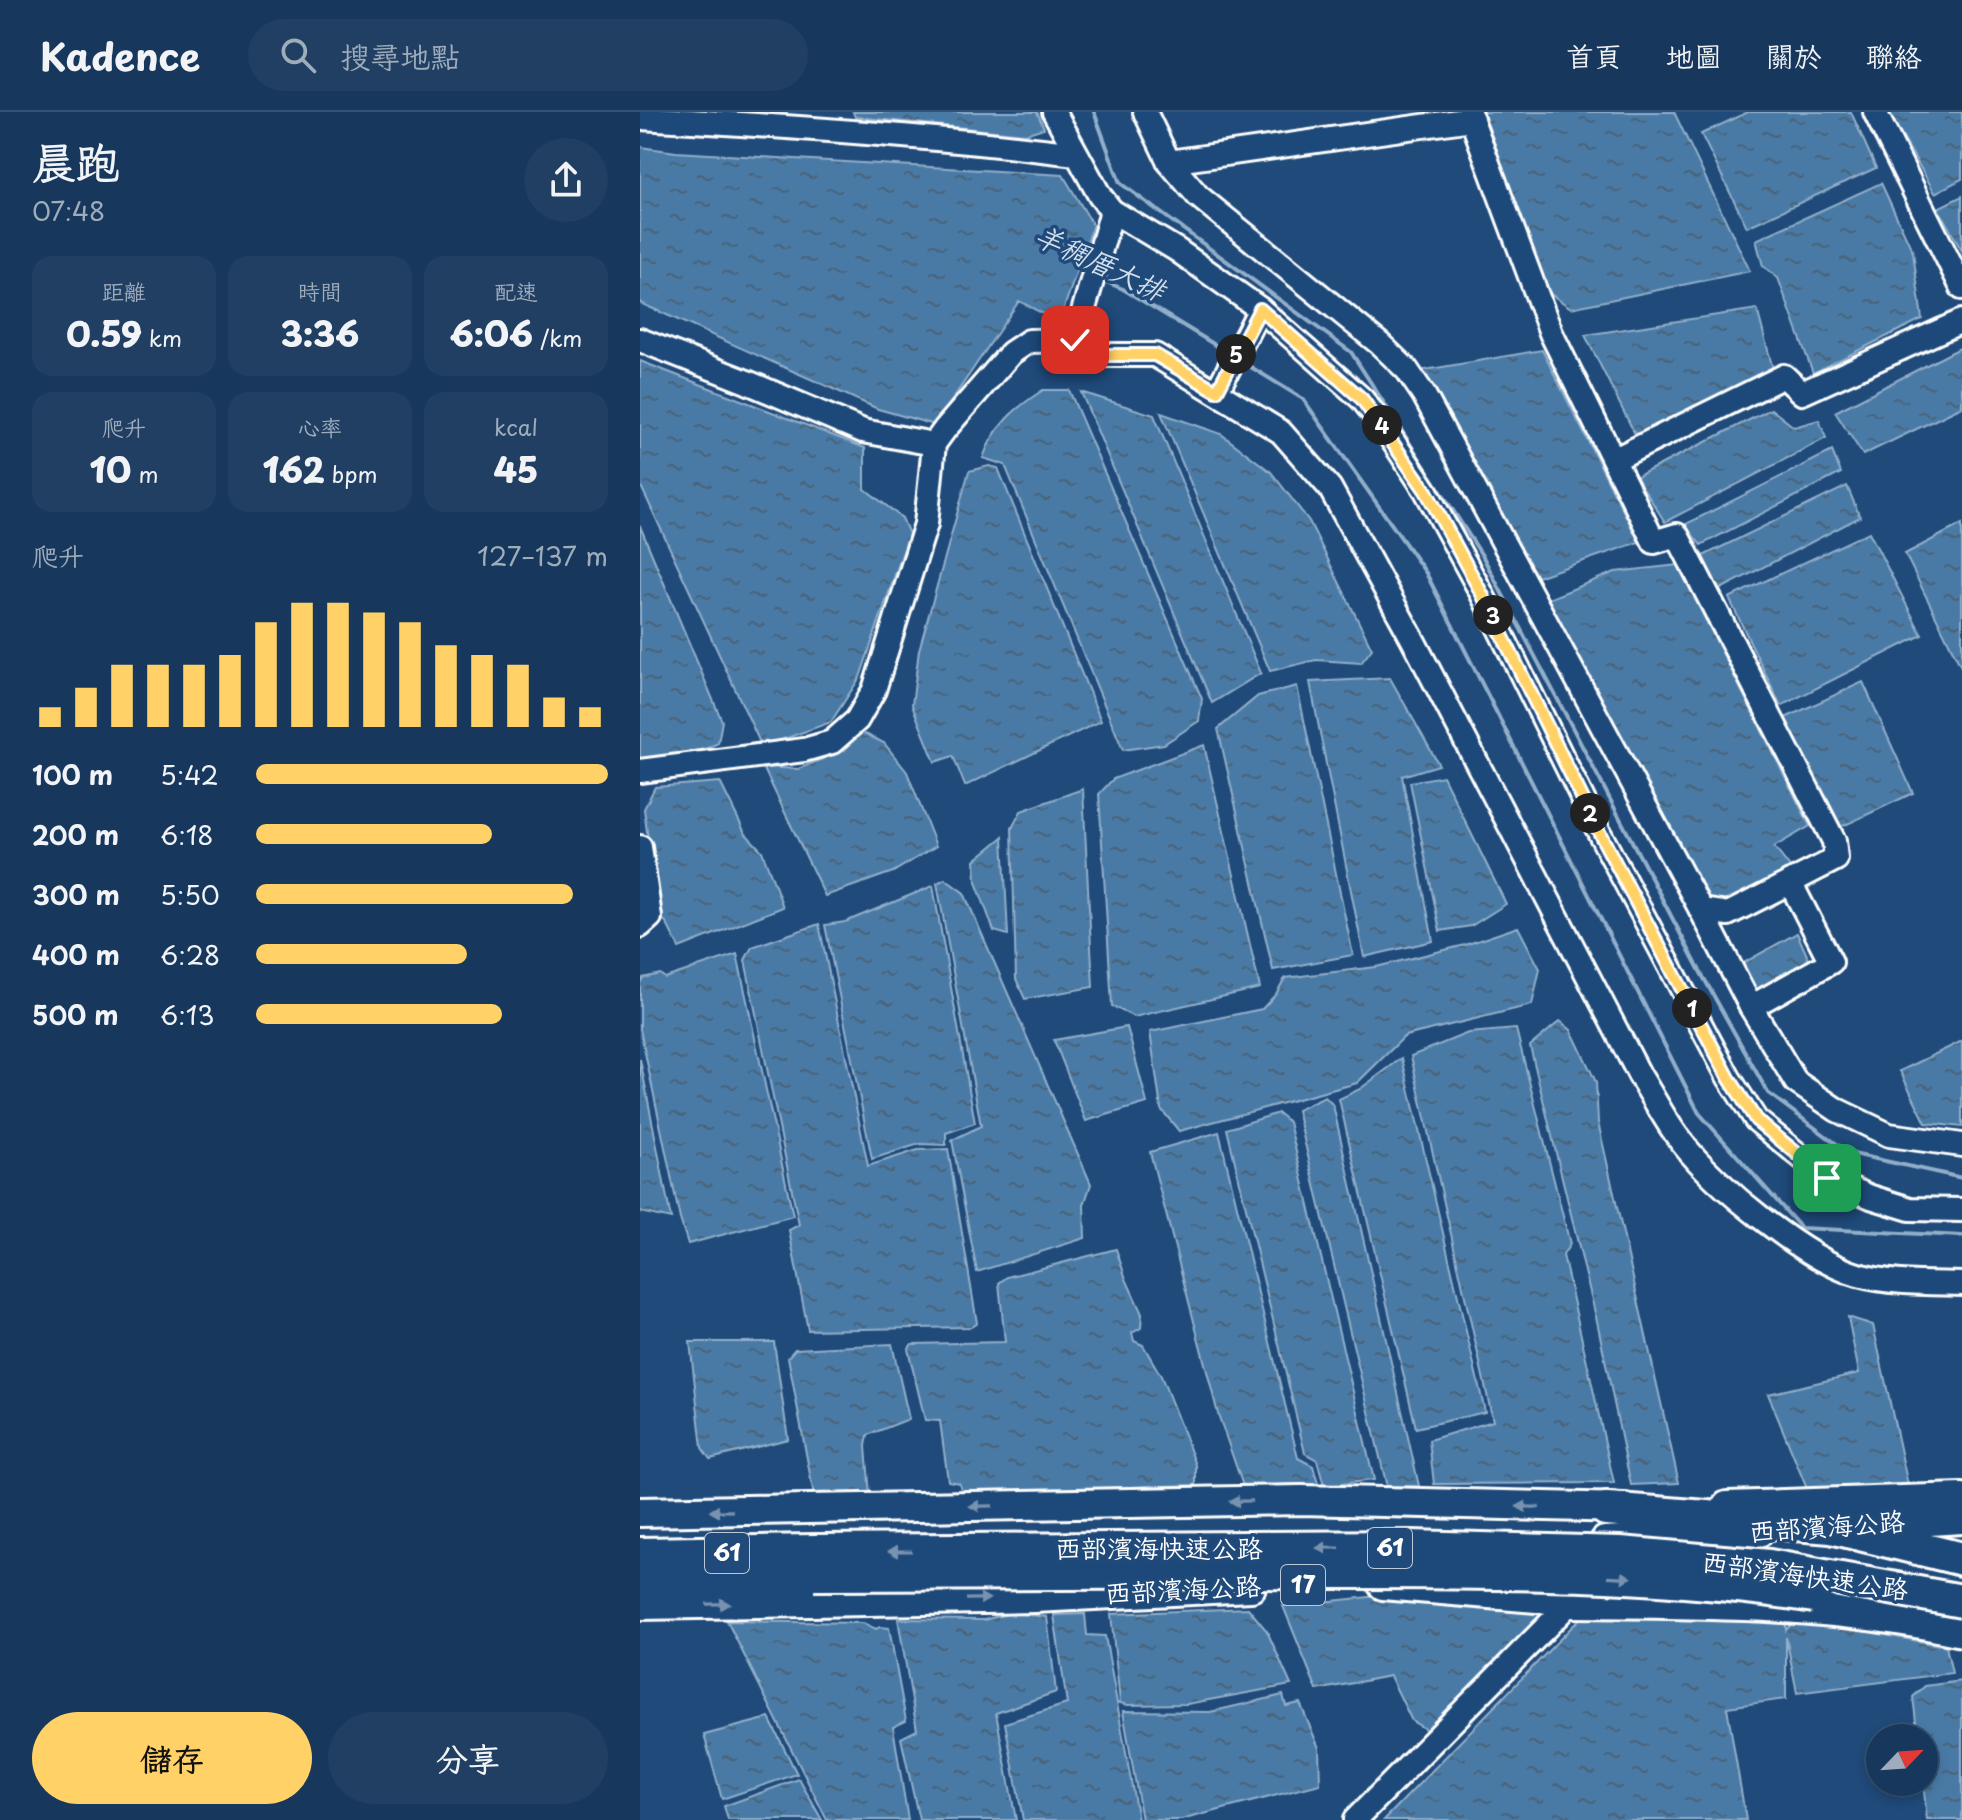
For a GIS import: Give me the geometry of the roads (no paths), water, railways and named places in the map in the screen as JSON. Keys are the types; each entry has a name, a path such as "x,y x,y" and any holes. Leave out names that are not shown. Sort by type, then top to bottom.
{"highway":[{"path":"1606,1509 1831,1527 1962,1559"},
{"name":"西部濱海快速公路","path":"640,1577 815,1563 1411,1547 1620,1553 1769,1566 1962,1601"},
{"name":"西部濱海快速公路","path":"640,1554 815,1563 1622,1577 1761,1588 1962,1620"},
{"path":"1572,1601 1768,1603 1906,1617 1962,1630"}],"main road":[{"name":"西部濱海公路","path":"640,1512 1301,1500 1606,1509 1962,1498"},
{"name":"西部濱海公路","path":"640,1605 1035,1598 1366,1583 1592,1542 1962,1519"},
{"path":"1366,1583 1572,1601"}],"street":[{"path":"1054,112 1112,211 1177,250 1260,309 1362,399 1426,491 1481,592 1601,836 1729,1078 1756,1120 1827,1178 1871,1197 1910,1209 1962,1210"},
{"path":"1145,112 1169,162 1198,196 1380,344 1407,370 1424,395 1751,1007 1796,1082 1837,1110 1889,1135 1962,1145"},
{"path":"1875,112 1962,288"},
{"path":"1169,162 1471,116 1551,333 1654,542 1677,535 1834,841 1836,859 1728,914 1701,910"},
{"path":"640,118 813,128 1076,154"},
{"path":"1075,340 1112,211"},
{"path":"1217,391 1260,309"},
{"path":"1615,459 1784,376 1802,393 1962,321"},
{"path":"640,340 863,431 934,444"},
{"path":"640,771 804,750 832,742 857,720 874,690 926,524 934,444 1011,353 1029,341 1075,340 1103,355 1155,355 1281,432 1330,488 1412,638 1640,1076 1682,1144 1741,1203 1813,1254 1855,1274 1879,1279 1962,1284"},
{"path":"640,847 650,917 640,926"},
{"path":"1751,1007 1831,962 1790,882"},
{"path":"1359,1818 1572,1601 1606,1509"}],"water":[{"path":"853,112 1037,112 1044,128 1025,134 855,117"},
{"path":"1482,112 1674,112 1750,271 1571,308 1546,291"},
{"path":"1748,112 1851,112 1876,168 1747,227 1701,134"},
{"path":"1888,112 1962,112 1962,179 1935,193"},
{"path":"640,147 676,152 1063,175 1093,225 1059,322 1019,301 935,425 878,409 640,303"},
{"path":"1881,183 1913,252 1922,319 1813,373 1778,278 1763,266 1756,240"},
{"path":"1962,196 1962,251 1938,208"},
{"path":"1757,309 1773,369 1640,444 1585,335"},
{"path":"1962,347 1962,407 1863,455 1835,412"},
{"path":"1542,350 1639,542 1537,577 1419,371"},
{"path":"640,361 865,448 865,489 902,518 909,534 860,677 831,722 762,747 640,484"},
{"path":"1043,390 1069,390 1202,699 1199,721 1164,744 1123,750 1005,465 983,458 993,436 1007,419"},
{"path":"1081,392 1154,415 1261,673 1212,703"},
{"path":"1771,409 1794,427 1819,420 1826,438 1665,522 1636,477"},
{"path":"1161,413 1221,434 1271,472 1309,521 1372,649 1361,663 1316,660 1270,671"},
{"path":"1832,451 1841,473 1701,545 1684,525"},
{"path":"989,466 998,468 1101,721 965,786 953,756 935,762 912,705 919,650 969,471"},
{"path":"1847,486 1860,517 1719,590 1701,557"},
{"path":"1962,524 1962,669 1905,554"},
{"path":"640,526 722,721 718,743 701,751 640,761"},
{"path":"1869,532 1922,635 1781,706 1729,598"},
{"path":"1678,565 1810,826 1774,847 1795,874 1728,910 1709,905 1548,599 1615,572"},
{"path":"1390,678 1439,765 1402,776 1433,941 1364,957 1310,682"},
{"path":"1863,682 1913,793 1841,827 1785,718"},
{"path":"1297,686 1353,955 1273,970 1218,729 1258,696"},
{"path":"859,731 884,743 907,772 936,846 893,872 825,896 763,767 798,769 845,750"},
{"path":"1204,745 1260,988 1134,1017 1112,1006 1099,794 1113,779"},
{"path":"1443,776 1506,904 1471,926 1440,931 1410,782"},
{"path":"720,782 745,833 762,851 783,907 679,948 666,922 658,917 644,809 655,787"},
{"path":"1083,789 1093,987 1025,999 1016,979 1012,828 1021,811"},
{"path":"1003,837 1008,935 994,931 976,882 975,860"},
{"path":"945,879 964,893 1091,1184 1084,1205 1085,1238 977,1272 952,1140 981,1126 937,883"},
{"path":"933,886 975,1123 946,1133 946,1145 919,1144 872,1159 825,925 845,922"},
{"path":"819,924 868,1166 918,1150 948,1149 977,1323 971,1327 808,1330 789,1230 799,1225 745,960 752,947"},
{"path":"1518,927 1540,969 1532,1005 1405,1036 1357,1083 1179,1131 1161,1109 1150,1032 1262,1009 1285,978 1376,967 1465,945"},
{"path":"1797,933 1810,962 1758,992 1742,964"},
{"path":"737,954 793,1216 688,1244 640,1029 640,983 643,978 660,974 665,978"},
{"path":"1560,1021 1571,1030 1596,1082 1598,1122 1679,1483 1631,1485 1597,1321 1530,1046"},
{"path":"1127,1027 1147,1103 1086,1121 1054,1040"},
{"path":"1516,1029 1570,1244 1563,1255 1614,1483 1434,1484 1429,1440 1493,1421 1411,1056 1468,1033"},
{"path":"1962,1041 1962,1127 1926,1123 1900,1071"},
{"path":"1402,1058 1485,1412 1416,1428 1339,1099 1360,1089"},
{"path":"640,1059 671,1219 640,1212"},
{"path":"1325,1097 1333,1105 1419,1486 1387,1487 1297,1110"},
{"path":"1278,1113 1289,1122 1374,1480 1324,1486 1317,1460 1305,1453 1227,1129"},
{"path":"1219,1132 1298,1458 1313,1466 1318,1484 1243,1486 1218,1414 1150,1152"},
{"path":"1116,1249 1142,1314 1141,1328 1132,1333 1134,1341 1143,1345 1161,1376 1196,1465 1196,1485 962,1492 959,1483 948,1481 940,1421 925,1420 908,1349 912,1344 1005,1342 999,1283 1007,1277"},
{"path":"1848,1317 1873,1325 1908,1485 1807,1489 1768,1394 1859,1373"},
{"path":"690,1342 774,1342 788,1439 710,1459 702,1448"},
{"path":"892,1344 909,1419 868,1435 870,1496 814,1496 788,1357 795,1349"},
{"path":"1379,1596 1559,1603 1430,1732 1412,1721 1390,1676 1317,1690 1283,1606"},
{"path":"1592,1606 1786,1620 1786,1630 1796,1619 1946,1646 1952,1673 1797,1693 1786,1637 1786,1699 1727,1707 1746,1820 1384,1820"},
{"path":"1248,1608 1267,1631 1291,1685 1187,1704 1120,1703 1111,1614"},
{"path":"1011,1613 1047,1617 1056,1692 996,1713 1016,1820 919,1820 901,1738 917,1730 898,1619 984,1620"},
{"path":"1085,1614 1087,1635 1105,1636 1138,1820 1023,1820 1005,1723 1067,1704 1054,1615"},
{"path":"727,1621 863,1623 876,1629 889,1628 906,1721 893,1727 908,1820 827,1820"},
{"path":"1962,1681 1962,1820 1927,1820 1924,1796 1938,1796 1938,1724 1916,1724 1913,1697 1925,1686"},
{"path":"1283,1695 1286,1706 1300,1703 1319,1748 1320,1784 1181,1820 1142,1820 1123,1711 1210,1712"},
{"path":"769,1718 797,1774 722,1799 704,1735"},
{"path":"799,1779 822,1820 728,1820 724,1806"}],"waterway":[{"path":"1094,112 1120,183 1351,352 1483,557 1701,973 1768,1093 1849,1153 1962,1178"},
{"name":"羊稠厝大排","path":"1099,279 1123,289 1230,354"},
{"name":"羊稠厝大排","path":"1241,361 1303,399 1426,573 1699,1113 1801,1228 1962,1236"}]}
